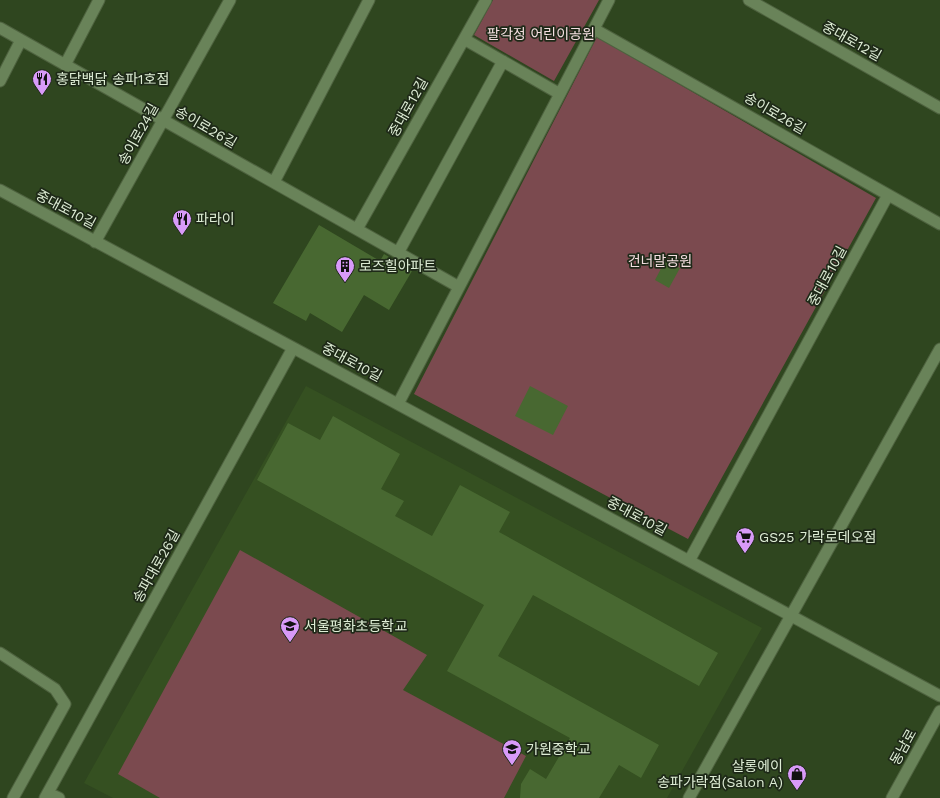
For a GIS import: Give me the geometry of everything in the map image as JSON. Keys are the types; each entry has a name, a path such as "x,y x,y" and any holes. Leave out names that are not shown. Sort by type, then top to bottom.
{"street":[{"path":"65,64 99,0"},
{"name":"송이로24길","path":"95,242 230,0"},
{"path":"274,182 369,0"},
{"name":"중대로12길","path":"357,229 486,0"},
{"path":"398,404 609,0"},
{"name":"중대로12길","path":"749,0 940,108"},
{"name":"송이로26길","path":"0,28 459,287"},
{"name":"송이로26길","path":"594,29 940,224"},
{"path":"464,39 560,94"},
{"path":"0,81 22,40"},
{"path":"398,253 503,61"},
{"name":"중대로10길","path":"0,190 940,696"},
{"name":"중대로10길","path":"690,561 888,195"},
{"name":"송파대로26길","path":"46,795 293,348"},
{"path":"688,798 940,349"},
{"path":"0,653 55,690 65,704 13,798"},
{"name":"동남로","path":"892,798 940,711"},
{"path":"46,795 58,798"}],"shaded area":[{"path":"306,386 762,628 667,798 113,798 84,783"}],"green space":[{"name":"팔각정 어린이공원","path":"493,0 599,0 554,81 474,35"},
{"name":"건너말공원","path":"597,37 876,198 688,539 414,394"},
{"path":"240,550 427,655 403,690 526,756 504,798 160,798 118,774"}],"building":[{"name":"로즈힐아파트","path":"319,225 380,261 384,254 412,271 389,310 364,295 342,332 310,313 306,321 273,303"},
{"path":"665,261 680,268 669,288 655,280"},
{"path":"530,386 568,406 553,435 515,416"},
{"path":"333,416 400,454 381,489 404,501 395,516 432,536 460,485 510,512 499,532 718,653 699,686 533,595 498,656 659,745 641,778 619,765 599,798 520,798 521,784 530,769 546,779 570,738 447,671 484,605 257,480 288,423 320,440"}],"place":[{"name":"홍닭백닭 송파1호점","path":"42,96"},
{"name":"파라이","path":"182,236"},
{"name":"로즈힐아파트","path":"345,283"},
{"name":"GS25 가락로데오점","path":"745,554"},
{"name":"서울평화초등학교","path":"290,643"},
{"name":"가원중학교","path":"512,766"},
{"name":"살롱에이 송파가락점(Salon A)","path":"797,791"}]}
